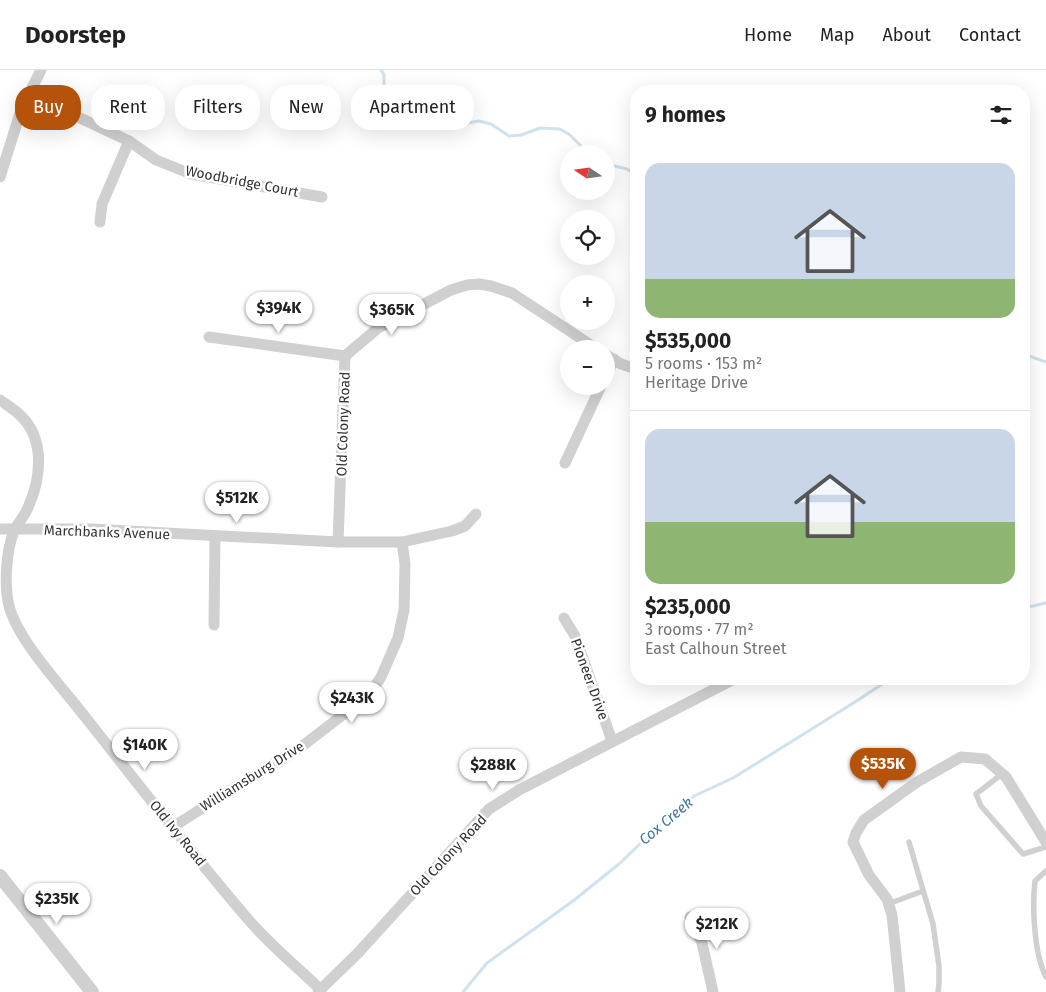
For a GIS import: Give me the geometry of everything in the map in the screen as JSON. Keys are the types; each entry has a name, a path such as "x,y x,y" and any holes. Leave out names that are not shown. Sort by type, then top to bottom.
{"street":[{"path":"34,85 41,70"},
{"name":"Woodbridge Court","path":"81,118 129,141 156,160 191,174 322,197"},
{"path":"0,177 15,127"},
{"path":"100,222 102,204 129,141"},
{"name":"Old Colony Road","path":"338,542 345,356 378,328 452,290 479,284 512,293 582,340"},
{"path":"209,337 345,356"},
{"path":"615,359 630,366"},
{"path":"565,464 597,395"},
{"name":"Old Ivy Road","path":"0,400 22,417 33,434 38,453 39,469 36,488 29,508 14,530 8,549 7,583 9,606 21,634 248,920 319,991"},
{"name":"Marchbanks Avenue","path":"0,529 91,529 338,542 402,542 452,531 465,526 476,514"},
{"path":"214,625 215,536"},
{"name":"Williamsburg Drive","path":"174,827 297,750 370,694 381,678 398,638 404,610 405,564 402,542"},
{"name":"Pioneer Drive","path":"564,618 575,636 612,742"},
{"name":"Old Colony Road","path":"319,991 358,953 490,809 519,790 722,685"},
{"path":"900,992 892,915 887,899 869,875 854,842 856,833 864,820 917,782 961,757 985,759 1002,774 1046,842"},
{"path":"0,876 92,992"},
{"path":"690,917 702,943 713,992"}],"lane":[{"path":"1002,774 976,794 981,806 1023,854 1046,847"},
{"path":"909,842 933,924 939,966 938,992"},
{"path":"1046,872 1035,881 1034,906 1038,956 1046,978"},
{"path":"888,904 923,891"}],"waterway":[{"path":"381,70 384,75 384,86 391,97 434,124 457,125 479,121 491,124 509,136 521,135 540,128 560,129 570,135 580,145"},
{"path":"615,166 630,171"},
{"path":"1030,356 1046,362"},
{"name":"Cox Creek","path":"1030,607 1046,603"},
{"name":"Cox Creek","path":"463,992 487,963 573,901 619,864 694,796 733,778 881,685"}]}
